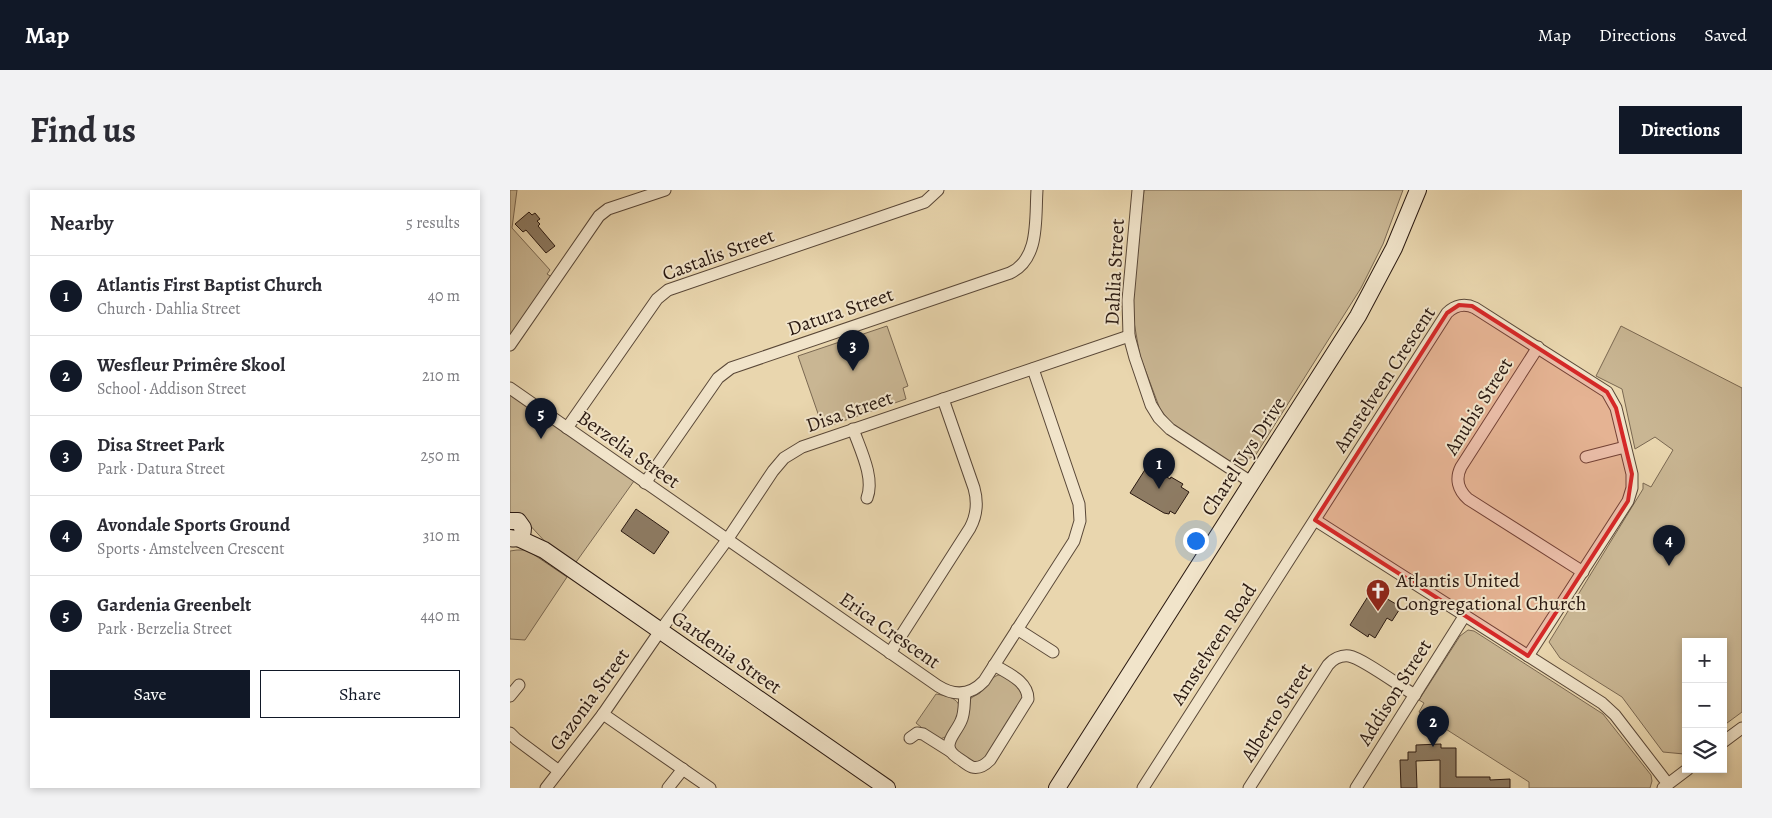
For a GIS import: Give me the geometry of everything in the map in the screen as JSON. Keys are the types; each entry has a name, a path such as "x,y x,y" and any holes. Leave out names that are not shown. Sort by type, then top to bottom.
{"main road":[{"name":"Charel Uys Drive","path":"1057,788 1371,294 1394,248 1418,190"},
{"name":"Gardenia Street","path":"514,535 544,550 887,788"}],"street":[{"path":"510,345 599,216 608,209 665,190"},
{"name":"Castalis Street","path":"567,428 658,299 668,290 925,202 938,190"},
{"name":"Datura Street","path":"645,483 718,378 731,368 1010,273 1020,267 1028,258 1032,246 1037,190"},
{"name":"Dahlia Street","path":"1138,190 1128,306 1129,336 1151,405 1164,424 1176,434 1251,482"},
{"name":"Amstelveen Crescent","path":"1316,520 1450,309 1459,305 1472,306 1538,347 1607,392 1616,408 1633,481 1631,495 1528,656"},
{"name":"Disa Street","path":"660,631 784,458 802,447 1129,336"},
{"name":"Anubis Street","path":"1538,347 1461,467 1458,485 1468,499 1583,572"},
{"path":"950,751 950,740 963,717 965,693 980,686 1074,541 1080,521 1079,504 1033,369"},
{"name":"Berzelia Street","path":"510,388 727,540"},
{"path":"890,652 970,528 975,516 977,502 974,488 943,399"},
{"path":"853,430 870,479 870,490 867,498"},
{"path":"1586,457 1625,447"},
{"path":"1316,520 1607,707 1615,715 1665,786 1683,773"},
{"name":"Amstelveen Road","path":"1143,788 1316,520"},
{"name":"Erica Crescent","path":"727,540 947,692 965,693"},
{"name":"Addison Street","path":"1356,788 1465,615"},
{"path":"1017,629 1053,652"},
{"name":"Gazonia Street","path":"546,788 603,714 660,631"},
{"name":"Alberto Street","path":"1249,788 1328,665 1335,658 1354,657 1414,695"},
{"path":"910,738 917,733 923,734 970,766 978,767 985,765 1027,702 1028,695 1025,686 994,665"},
{"path":"510,696 519,685"},
{"path":"603,714 710,788"},
{"path":"1727,739 1742,728"},
{"path":"510,733 559,772"},
{"path":"668,788 683,769"}],"highlighted area":[{"path":"1459,305 1472,306 1607,392 1616,408 1632,474 1628,501 1528,656 1315,520 1447,313"}],"shaded area":[{"path":"510,190 517,190 512,228 550,270 547,274 552,277 510,337"},
{"path":"1144,190 1403,190 1383,244 1361,288 1255,456 1245,460 1233,459 1229,461 1172,424 1160,409 1140,356 1134,322 1133,299"},
{"path":"887,326 908,386 903,388 906,399 823,428 798,356"},
{"path":"1621,326 1742,388 1742,712 1727,723 1727,638 1682,638 1682,754 1663,752 1622,697 1560,658 1549,642 1643,489 1643,483 1651,487 1673,450 1655,437 1635,449 1622,389 1596,376"},
{"path":"510,395 634,481 574,565 550,547 526,521 510,512"},
{"path":"527,550 567,577 525,640 510,639 510,551"},
{"path":"1468,630 1474,631 1603,714 1651,775 1650,788 1529,788 1529,782 1419,712 1424,703 1419,700 1460,636"},
{"path":"998,675 1021,687 1025,694 986,759 975,764 956,752 953,741 971,698 980,693 992,678"},
{"path":"936,694 954,699 958,703 959,708 956,720 948,736 940,739 916,723"}],"building":[{"path":"529,212 532,215 535,213 540,219 537,221 540,224 538,226 555,246 546,253 526,230 523,232 515,224"},
{"path":"1148,465 1170,479 1171,477 1183,484 1181,487 1189,492 1175,514 1170,511 1169,514 1164,513 1130,493"},
{"path":"636,509 669,532 654,554 621,531"},
{"name":"Atlantis United Congregational Church","path":"1372,590 1401,607 1392,621 1387,618 1375,638 1369,634 1368,637 1350,625"},
{"path":"1441,744 1441,748 1456,748 1456,777 1490,777 1490,780 1510,779 1510,788 1440,788 1440,760 1416,761 1417,788 1401,788 1400,760 1408,760 1408,752 1416,752 1416,745"}],"place":[{"name":"Disa Street Park","path":"853,371"},
{"name":"Gardenia Greenbelt","path":"541,439"},
{"name":"Atlantis First Baptist Church","path":"1159,489"},
{"name":"Avondale Sports Ground","path":"1669,566"},
{"name":"Atlantis United Congregational Church","path":"1378,612"},
{"name":"Wesfleur Primêre Skool","path":"1433,747"}]}
